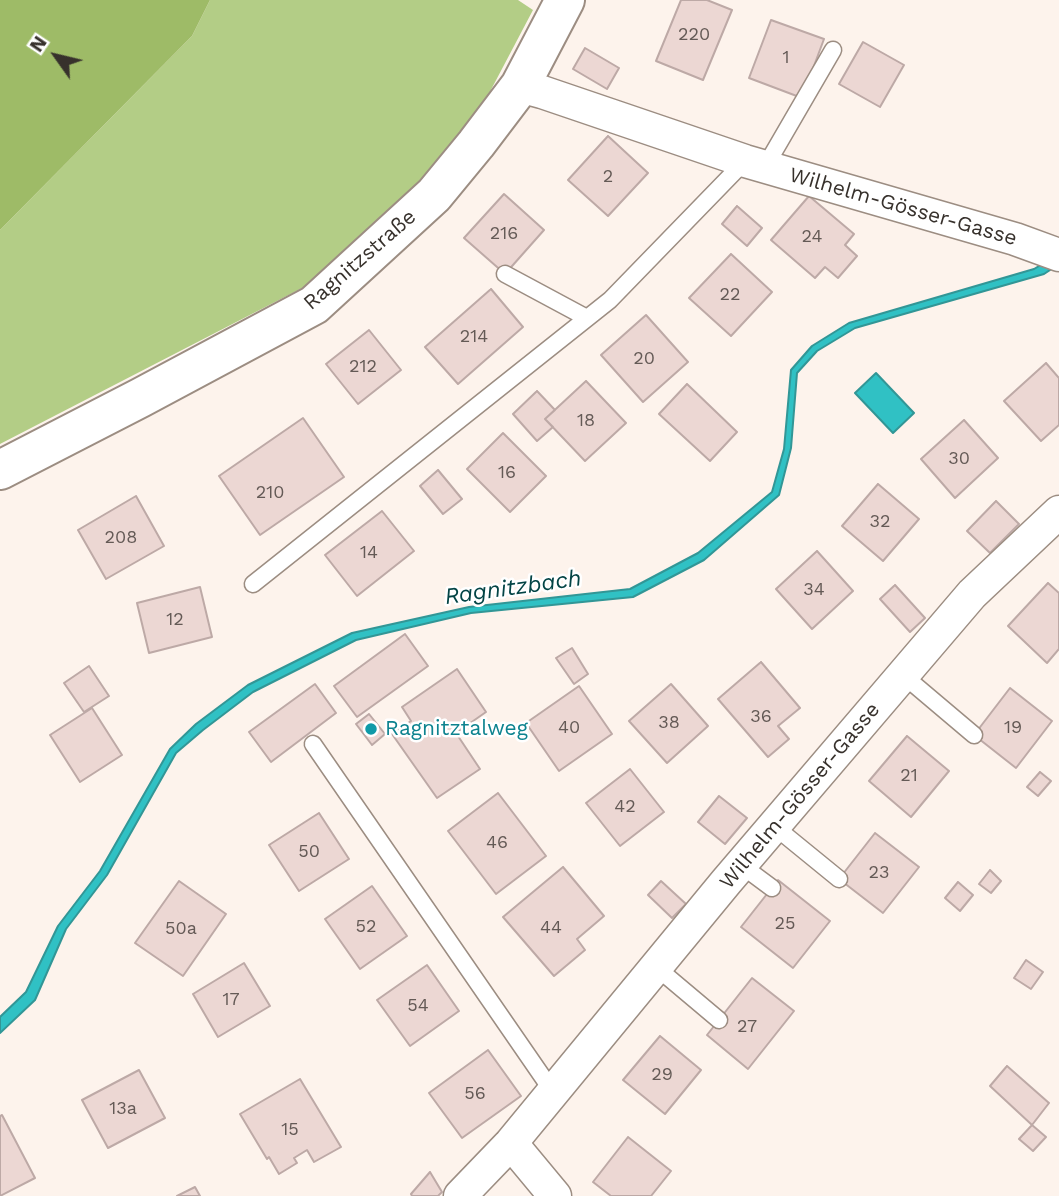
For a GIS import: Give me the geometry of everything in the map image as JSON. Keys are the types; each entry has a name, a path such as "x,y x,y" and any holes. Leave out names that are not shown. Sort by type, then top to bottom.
{"main road":[{"name":"Ragnitzstraße","path":"0,470 314,305 433,195 476,144 520,86 565,0"}],"street":[{"name":"Wilhelm-Gösser-Gasse","path":"520,86 755,164 1015,239 1059,255"},
{"name":"Wilhelm-Gösser-Gasse","path":"460,1196 510,1143 741,865 972,594 1059,512"},
{"path":"510,1143 555,1196"}],"lane":[{"path":"253,584 610,300 755,164 833,50"},
{"path":"505,274 587,318"},
{"path":"903,675 974,735"},
{"path":"313,744 553,1092"},
{"path":"774,826 839,879"},
{"path":"741,865 772,888"},
{"path":"656,967 719,1020"}],"green space":[{"path":"0,0 210,0 192,36 0,230"},
{"path":"210,0 518,0 533,10 464,141 306,286 0,444 0,230 192,36"}],"water":[{"name":"Ragnitzbach","path":"1059,254 1059,264 1044,274 855,328 817,351 797,373 791,448 779,495 704,560 633,597 471,613 356,640 253,692 176,753 107,875 66,929 35,1000 0,1033 0,1017 26,992 58,926 100,871 170,749 196,724 248,685 352,633 469,607 630,589 698,553 772,492 784,449 791,370 812,346 849,323 1034,269"},
{"path":"876,373 914,413 893,433 855,393"}],"building":[{"path":"681,0 707,0 732,10 703,80 656,61"},
{"path":"771,20 824,39 802,98 749,78"},
{"path":"863,42 904,65 880,107 839,84"},
{"path":"585,48 619,68 607,89 573,69"},
{"path":"608,136 648,173 608,216 568,180"},
{"path":"504,194 544,230 505,274 464,238"},
{"path":"809,196 854,234 845,245 857,256 838,278 825,267 815,278 771,240"},
{"path":"737,206 762,228 747,246 722,224"},
{"path":"731,254 772,292 731,336 689,298"},
{"path":"491,289 523,327 458,384 425,347"},
{"path":"646,315 688,362 643,402 601,355"},
{"path":"369,330 401,370 358,404 326,364"},
{"path":"1046,363 1059,378 1059,425 1041,441 1004,401"},
{"path":"586,381 626,423 585,461 545,419"},
{"path":"687,384 737,432 710,461 659,414"},
{"path":"537,391 555,410 545,419 553,427 537,441 513,414"},
{"path":"303,418 344,477 260,535 219,476"},
{"path":"964,420 998,458 955,498 921,459"},
{"path":"503,433 546,476 510,512 467,469"},
{"path":"438,470 462,499 443,514 420,486"},
{"path":"878,484 919,519 883,561 842,526"},
{"path":"136,496 164,546 106,579 78,530"},
{"path":"996,501 1019,524 990,553 967,531"},
{"path":"382,511 414,551 357,596 325,555"},
{"path":"817,551 853,591 812,629 776,589"},
{"path":"1048,583 1059,593 1059,649 1047,663 1008,626"},
{"path":"895,585 925,618 910,632 880,599"},
{"path":"200,587 212,637 149,653 137,603"},
{"path":"405,634 428,666 357,717 334,686"},
{"path":"572,648 588,674 574,684 556,658"},
{"path":"761,662 800,708 778,726 789,739 768,757 718,699"},
{"path":"89,666 109,696 84,712 64,683"},
{"path":"457,669 486,712 456,733 480,769 437,798 392,734 411,721 402,707"},
{"path":"315,684 336,713 271,762 249,732"},
{"path":"671,684 708,726 667,763 629,721"},
{"path":"579,686 612,734 559,771 526,723"},
{"path":"1010,688 1052,721 1016,768 974,735"},
{"path":"92,708 122,755 80,782 50,735"},
{"name":"Ragnitztalweg","path":"369,714 385,734 372,745 356,724"},
{"path":"907,736 949,771 911,817 869,781"},
{"path":"630,769 664,812 620,846 586,803"},
{"path":"1040,772 1051,781 1038,796 1027,787"},
{"path":"498,793 546,856 496,894 448,831"},
{"path":"719,796 747,818 725,844 698,822"},
{"path":"319,813 349,859 299,891 269,845"},
{"path":"875,833 919,867 883,913 839,879"},
{"path":"563,867 604,916 577,939 585,950 554,976 503,917"},
{"path":"990,870 1001,881 991,893 979,884"},
{"path":"778,880 830,921 793,968 741,927"},
{"path":"179,881 226,914 183,976 135,943"},
{"path":"661,881 686,904 672,918 648,895"},
{"path":"958,882 973,895 960,911 945,898"},
{"path":"372,886 407,936 360,969 325,919"},
{"path":"1026,960 1043,972 1031,989 1014,978"},
{"path":"244,963 270,1006 218,1037 193,994"},
{"path":"427,965 459,1011 410,1046 377,1000"},
{"path":"752,978 794,1011 748,1069 707,1035"},
{"path":"660,1036 701,1070 665,1114 623,1080"},
{"path":"488,1050 521,1096 462,1138 429,1093"},
{"path":"1007,1066 1049,1103 1032,1125 990,1086"},
{"path":"139,1070 165,1118 108,1148 82,1100"},
{"path":"300,1079 341,1147 314,1162 307,1150 294,1158 297,1163 279,1174 240,1114"},
{"path":"2,1115 35,1178 0,1196 0,1116"},
{"path":"1032,1125 1046,1137 1033,1151 1019,1139"},
{"path":"628,1137 671,1171 651,1196 611,1196 593,1182"},
{"path":"430,1172 442,1192 438,1196 412,1196 411,1194"},
{"path":"195,1187 200,1196 177,1196"}],"place":[{"name":"Ragnitztalweg","path":"371,729"}]}
